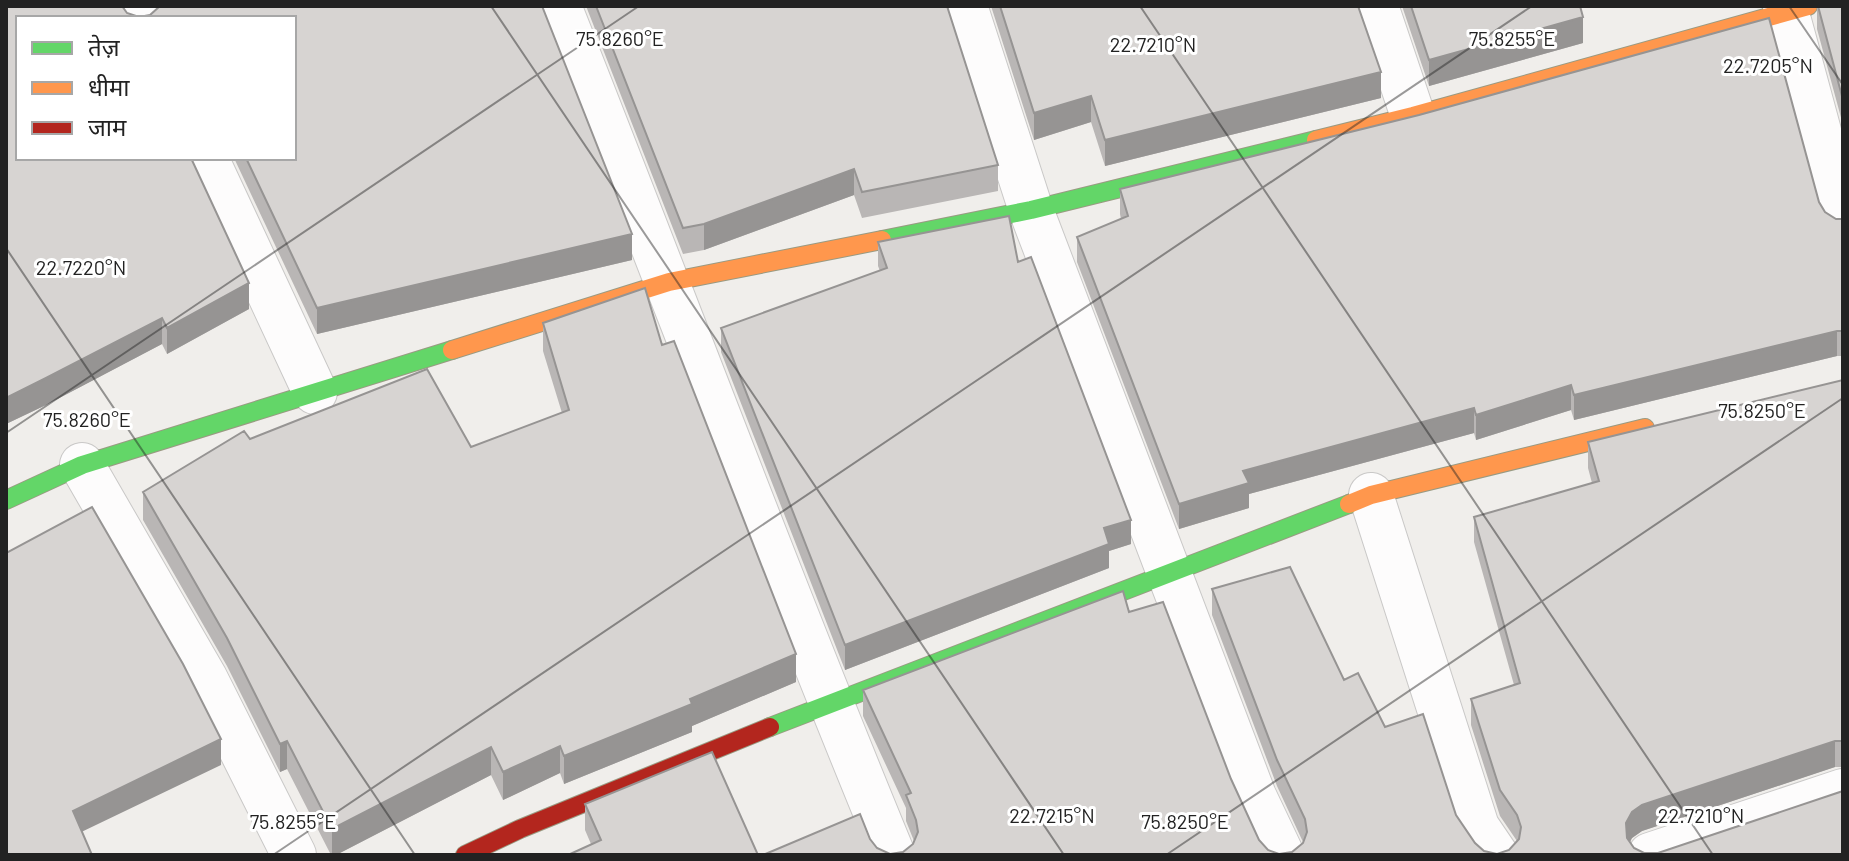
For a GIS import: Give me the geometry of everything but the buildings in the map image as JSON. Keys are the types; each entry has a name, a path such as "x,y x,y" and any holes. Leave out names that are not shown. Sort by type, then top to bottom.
{"street":[{"path":"559,6 830,702 893,855"},
{"path":"965,6 1031,210 1254,796 1282,855"},
{"path":"1376,6 1413,116"},
{"path":"6,500 82,465 669,282 1031,210 1413,116 1793,8 1843,220"},
{"path":"207,160 315,392"},
{"path":"465,855 520,829 830,702 1371,495 1660,425"},
{"path":"82,465 205,678 294,855"},
{"path":"1371,495 1477,827 1496,855"},
{"path":"1650,855 1843,791"}],"traffic: fast":[{"path":"882,240 1031,210 1316,140"},
{"path":"6,500 82,465 452,350"},
{"path":"770,727 1349,504"}],"traffic: slow":[{"path":"1316,140 1808,6"},
{"path":"452,350 669,282 882,240"},
{"path":"1349,504 1371,495 1645,428"}],"traffic: jam":[{"path":"465,855 520,829 770,727"}]}
